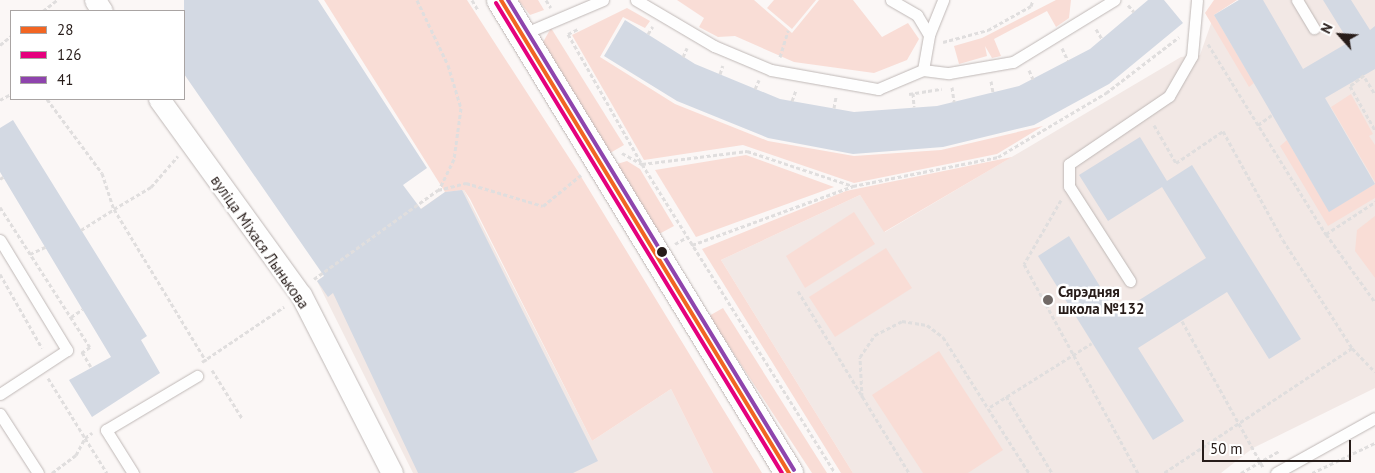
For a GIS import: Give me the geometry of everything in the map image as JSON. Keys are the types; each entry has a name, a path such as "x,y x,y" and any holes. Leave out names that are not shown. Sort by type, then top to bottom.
{"main road":[{"path":"501,0 789,473"}],"street":[{"name":"вуліца Міхася Лынькова","path":"160,100 301,295 392,473"}],"lane":[{"path":"523,34 603,0"},
{"path":"636,0 738,57 797,78 878,89 923,70 949,73 1013,62 1114,0"},
{"path":"891,0 917,15 929,35"},
{"path":"923,70 929,35 943,0"},
{"path":"1130,281 1069,186 1069,164 1168,96 1192,56 1197,0"},
{"path":"1297,0 1314,28"},
{"path":"0,240 67,350 0,394"},
{"path":"133,473 106,430 198,371"},
{"path":"0,414 38,473"},
{"path":"1276,473 1375,418"}],"path":[{"path":"44,10 58,0"},
{"path":"417,0 448,65 461,108 454,159 438,190"},
{"path":"546,0 568,34 642,164 835,473"},
{"path":"940,43 988,30 1031,6 1033,0"},
{"path":"1124,0 1134,12"},
{"path":"649,17 663,26"},
{"path":"1092,24 1102,39"},
{"path":"692,245 853,186 998,156 1106,93 1196,24 1326,234 1375,302"},
{"path":"568,34 585,26"},
{"path":"779,60 788,30"},
{"path":"1052,48 1060,43 1068,61"},
{"path":"716,56 734,64"},
{"path":"981,80 1000,74"},
{"path":"761,75 767,77"},
{"path":"1375,94 1364,76 1350,86 1375,130"},
{"path":"990,77 993,92"},
{"path":"789,85 804,89"},
{"path":"903,94 961,85"},
{"path":"792,101 796,88"},
{"path":"828,92 846,94"},
{"path":"913,93 914,107"},
{"path":"834,108 836,94"},
{"path":"48,100 102,173 114,209 242,418"},
{"path":"1146,112 1176,163 1223,131 1282,240 1352,348 1375,372"},
{"path":"1258,125 1272,115"},
{"path":"82,230 151,187 169,162 193,146"},
{"path":"642,164 747,151 853,186"},
{"path":"198,371 206,360 301,295 318,275 438,190 466,183 543,206 580,176"},
{"path":"1069,186 1024,264 1138,473"},
{"path":"1326,234 1375,202"},
{"path":"30,254 45,247"},
{"path":"0,274 43,347 35,354 106,473"},
{"path":"798,291 910,473"},
{"path":"70,317 82,309"},
{"path":"1182,320 1268,473"},
{"path":"862,397 859,375 865,346 888,326 914,322 943,337 990,407 1029,473"},
{"path":"990,407 1092,342"},
{"path":"1164,473 1352,348"},
{"path":"82,352 91,368"},
{"path":"1006,396 1052,473"},
{"path":"52,473 76,455 85,438 96,429"},
{"path":"1312,473 1375,443"}],"shaded area":[{"path":"324,0 467,0 577,170 762,473 713,473 671,389 592,441 470,199 464,190 445,192"},
{"path":"518,0 538,0 544,10 530,15"},
{"path":"677,0 754,0 792,33 819,0 853,0 882,37 908,23 919,39 907,60 874,73 794,62 735,36 718,37 699,27 704,18"},
{"path":"774,0 816,0 792,29 767,8"},
{"path":"1056,0 1071,0 1069,18 1056,27 1047,11 994,39 1001,56 992,58 985,46 987,56 959,64 954,46 982,38"},
{"path":"1214,0 1237,0 1214,15 1254,83 1249,87 1205,13"},
{"name":"Сярэдняя школа №132","path":"1239,0 1375,0 1375,388 1253,448 1221,473 853,473 721,260 860,195 885,232 1181,57 1200,55 1214,15"},
{"path":"627,8 650,21 645,28 623,17 600,57 675,104 768,141 854,156 941,150 1043,126 997,154 854,183 743,145 644,160 572,35"},
{"path":"551,28 624,145 610,153 542,44"},
{"path":"1351,94 1373,134 1369,136 1375,145 1375,182 1331,107"},
{"path":"1287,140 1329,211 1375,184 1375,198 1328,226 1280,146"},
{"path":"746,155 834,187 696,237 655,170"},
{"path":"1012,157 884,232 860,195 721,260 853,473 841,473 702,249 846,191"},
{"path":"627,161 640,169 674,226 659,234 617,164"},
{"path":"464,190 592,441 671,389 713,473 413,473 317,281 445,192"},
{"path":"854,212 875,244 805,288 786,256"},
{"path":"1375,216 1375,278 1355,251 1357,230"},
{"path":"886,248 912,288 835,337 809,297"},
{"path":"723,308 827,473 812,473 709,316"},
{"path":"939,351 1003,450 968,473 923,473 872,395"}],"building":[{"path":"184,0 318,0 427,168 403,185 421,209 445,192 462,190 598,461 573,473 418,473 333,293 328,297 317,281 324,276 185,75"},
{"path":"1148,0 1164,0 1183,23 1109,84 1034,125 943,147 853,154 768,138 677,101 604,56 625,20 695,64 780,99 854,112 937,106 1019,86 1090,49"},
{"path":"1239,0 1263,0 1303,69 1349,42 1323,0 1351,0 1370,30 1375,26 1375,69 1325,98 1375,184 1329,212 1214,15"},
{"path":"13,120 147,336 141,340 160,373 92,417 69,380 111,357 0,172 0,128"},
{"path":"1140,137 1167,181 1192,165 1301,339 1269,359 1227,292 1138,348 1184,421 1153,440 1038,256 1069,236 1117,314 1206,258 1162,187 1108,221 1079,175"}],"transit line":[{"name":"28","path":"501,0 789,473"},
{"name":"41","path":"508,0 794,470"},
{"name":"126","path":"496,3 782,473"}],"place":[{"name":"Сярэдняя школа №132","path":"1048,300"}]}
